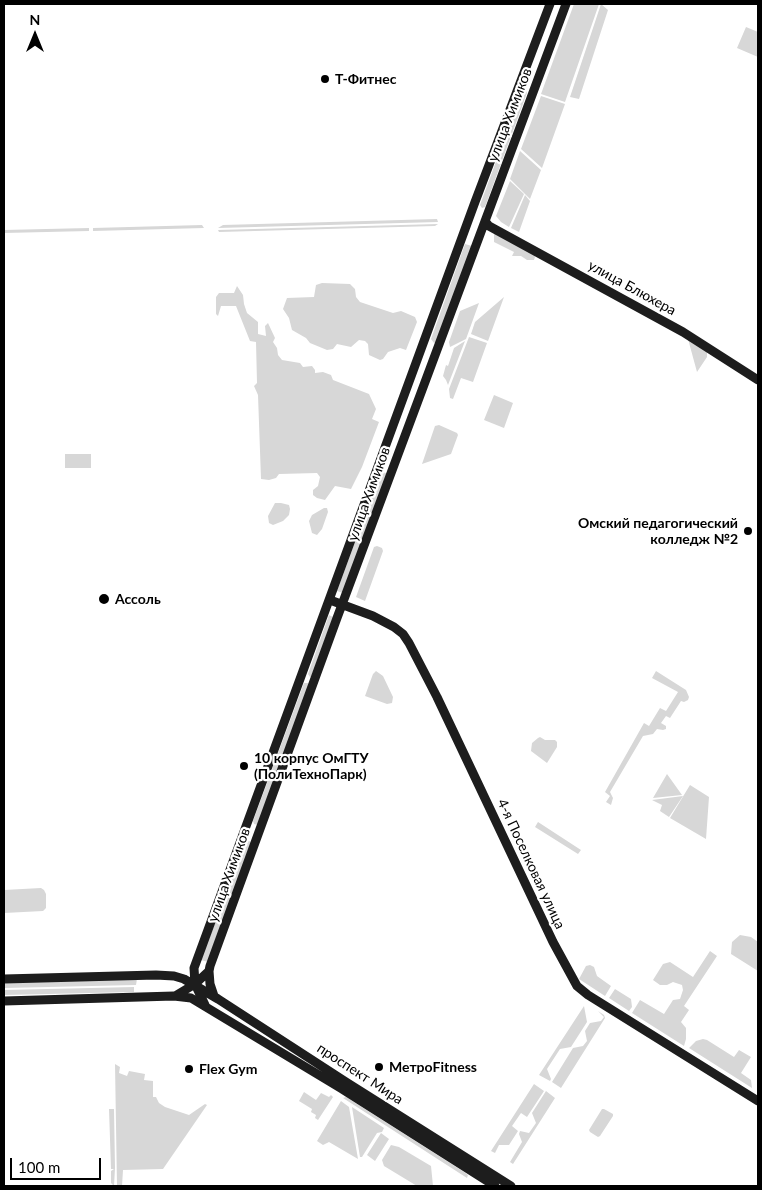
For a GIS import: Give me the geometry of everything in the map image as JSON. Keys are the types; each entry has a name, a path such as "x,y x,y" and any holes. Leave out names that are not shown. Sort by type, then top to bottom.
{"main road":[{"name":"улица Химиков","path":"209,971 342,604 566,4"},
{"name":"улица Химиков","path":"205,1005 195,984 194,968 549,6"},
{"path":"549,6 562,13"},
{"path":"526,70 540,74"},
{"name":"улица Блюхера","path":"485,225 682,332 758,380"},
{"path":"420,352 435,357"},
{"path":"386,447 400,452"},
{"name":"4-я Поселковая улица","path":"330,600 394,626 409,643 437,697 552,942 577,986 588,995 758,1101"},
{"path":"300,677 314,683"},
{"path":"174,976 194,968"},
{"path":"209,971 210,984 214,996"},
{"name":"проспект Мира","path":"175,996 195,984 209,971"},
{"name":"проспект Мира","path":"4,979 174,976 195,984 325,1069 511,1186"},
{"name":"проспект Мира","path":"4,1001 175,996 191,998 495,1186"}],"shaded area":[{"path":"574,4 599,4 565,102 541,94"},
{"path":"601,4 608,10 579,99 570,97"},
{"path":"746,27 758,32 758,57 737,48"},
{"path":"522,91 527,93 485,207 482,208 480,205"},
{"path":"541,96 565,104 542,168 521,149"},
{"path":"520,151 541,170 530,199 510,179"},
{"path":"510,181 524,194 509,227 496,216"},
{"path":"525,195 530,201 519,232 511,228"},
{"path":"437,219 438,222 218,228 223,225"},
{"path":"438,224 435,226 219,232 218,230"},
{"path":"202,225 204,228 93,231 93,228"},
{"path":"89,228 89,231 4,233 4,230"},
{"path":"494,230 534,254 534,260 527,260 521,256 512,256 514,252 494,242"},
{"path":"465,244 472,246 434,343 431,339"},
{"path":"322,283 350,284 355,289 356,297 360,302 393,313 401,311 415,317 417,322 406,350 400,348 388,352 380,360 369,355 368,344 365,341 359,340 351,347 337,344 333,349 327,350 310,343 306,338 292,330 289,318 283,309 287,298 314,297 316,285"},
{"path":"237,286 243,295 247,313 258,322 258,334 266,336 265,326 268,323 275,338 273,342 282,360 300,363 303,367 312,366 315,373 323,372 331,375 333,380 369,394 376,409 372,419 379,422 362,467 351,489 335,486 325,500 313,495 313,490 318,486 320,477 317,473 279,474 276,478 269,480 261,479 258,395 254,386 257,383 256,342 250,341 236,306 221,306 218,316 216,314 216,297 219,293 234,293"},
{"path":"504,297 488,341 471,334 475,322"},
{"path":"479,303 466,339 450,347 449,342 460,311"},
{"path":"469,337 487,343 473,382 461,378 453,399 450,398 449,389"},
{"path":"688,339 707,352 707,357 697,372"},
{"path":"465,341 448,385 443,376 446,365 448,366 454,348"},
{"path":"494,395 513,403 504,428 484,420"},
{"path":"439,425 458,435 451,454 422,464 435,426"},
{"path":"65,454 91,454 91,468 65,468"},
{"path":"381,472 386,473 386,477 343,593 337,591"},
{"path":"275,503 289,505 290,509 289,515 283,521 273,525 269,523 268,516"},
{"path":"327,508 328,512 322,529 317,535 312,533 309,521 312,515"},
{"path":"374,547 382,548 383,551 365,601 356,597"},
{"path":"329,615 333,617 310,677 308,674"},
{"path":"376,671 383,676 393,697 392,703 387,704 365,696 373,674"},
{"path":"656,671 686,690 689,697 688,700 681,701 670,718 666,716 661,723 666,726 666,729 657,729 653,734 643,736 610,792 613,798 611,805 606,802 610,796 605,792 644,723 649,726 660,708 666,711 678,692 652,678"},
{"path":"304,683 308,683 309,686 258,825 254,824 253,821"},
{"path":"540,737 557,742 557,747 547,763 531,751 532,743"},
{"path":"667,774 682,795 653,798"},
{"path":"690,785 709,797 706,839 670,818"},
{"path":"683,796 669,817 660,811 662,805 652,800"},
{"path":"538,822 581,850 578,854 535,827"},
{"path":"246,841 251,842 208,962 201,960"},
{"path":"41,888 46,894 46,908 43,911 4,913 4,890"},
{"path":"740,935 751,937 758,942 758,971 731,954 732,942"},
{"path":"710,951 717,956 684,1006 689,1010 681,1022 686,1028 684,1046 632,1013 640,1000 664,1014 673,1000 680,999 683,990 682,985 673,982 667,985 660,985 653,980 663,964 670,962 693,977"},
{"path":"586,966 594,967 597,976 611,986 605,996 579,979"},
{"path":"137,979 136,985 4,988 4,982"},
{"path":"134,987 134,992 4,995 4,990"},
{"path":"615,989 631,999 632,1007 629,1011 609,998"},
{"path":"584,1006 587,1022 571,1047 560,1049 547,1069 550,1081 539,1075"},
{"path":"598,1011 604,1015 605,1018 561,1088 552,1082 573,1048 583,1046 587,1041 585,1031 590,1023 601,1021 604,1017"},
{"path":"703,1039 734,1057 739,1050 751,1057 741,1073 751,1080 752,1088 689,1048 696,1041"},
{"path":"115,1064 120,1067 119,1073 127,1076 129,1071 145,1074 144,1080 153,1081 153,1097 156,1097 159,1103 165,1107 189,1115 205,1104 207,1105 163,1169 123,1170 122,1186 117,1186"},
{"path":"534,1084 544,1091 527,1117 521,1113 512,1126 518,1131 509,1145 499,1145 495,1153 491,1151"},
{"path":"546,1091 555,1098 513,1164 510,1162 522,1142 519,1134 520,1131 529,1133 536,1123 532,1113"},
{"path":"304,1092 316,1100 321,1093 333,1097 318,1120 315,1118 316,1115 311,1112 312,1109 299,1101"},
{"path":"346,1097 464,1172 468,1175 467,1178 343,1098"},
{"path":"341,1101 349,1107 358,1159 329,1142 323,1145 317,1141"},
{"path":"352,1107 384,1128 382,1132 377,1133 362,1157 360,1157"},
{"path":"109,1109 114,1109 115,1168 114,1186 111,1183 111,1171 114,1169 111,1169"},
{"path":"602,1109 613,1114 613,1116 598,1137 589,1130"},
{"path":"381,1133 389,1139 375,1161 367,1155"},
{"path":"391,1145 399,1147 431,1166 433,1186 417,1186 384,1166 382,1160"}],"place":[{"name":"Т-Фитнес","path":"325,79"},
{"name":"Омский педагогический колледж №2","path":"748,531"},
{"name":"Ассоль","path":"104,599"},
{"name":"10 корпус ОмГТУ (ПолиТехноПарк)","path":"244,766"},
{"name":"МетроFitness","path":"379,1067"},
{"name":"Flex Gym","path":"189,1069"}]}
